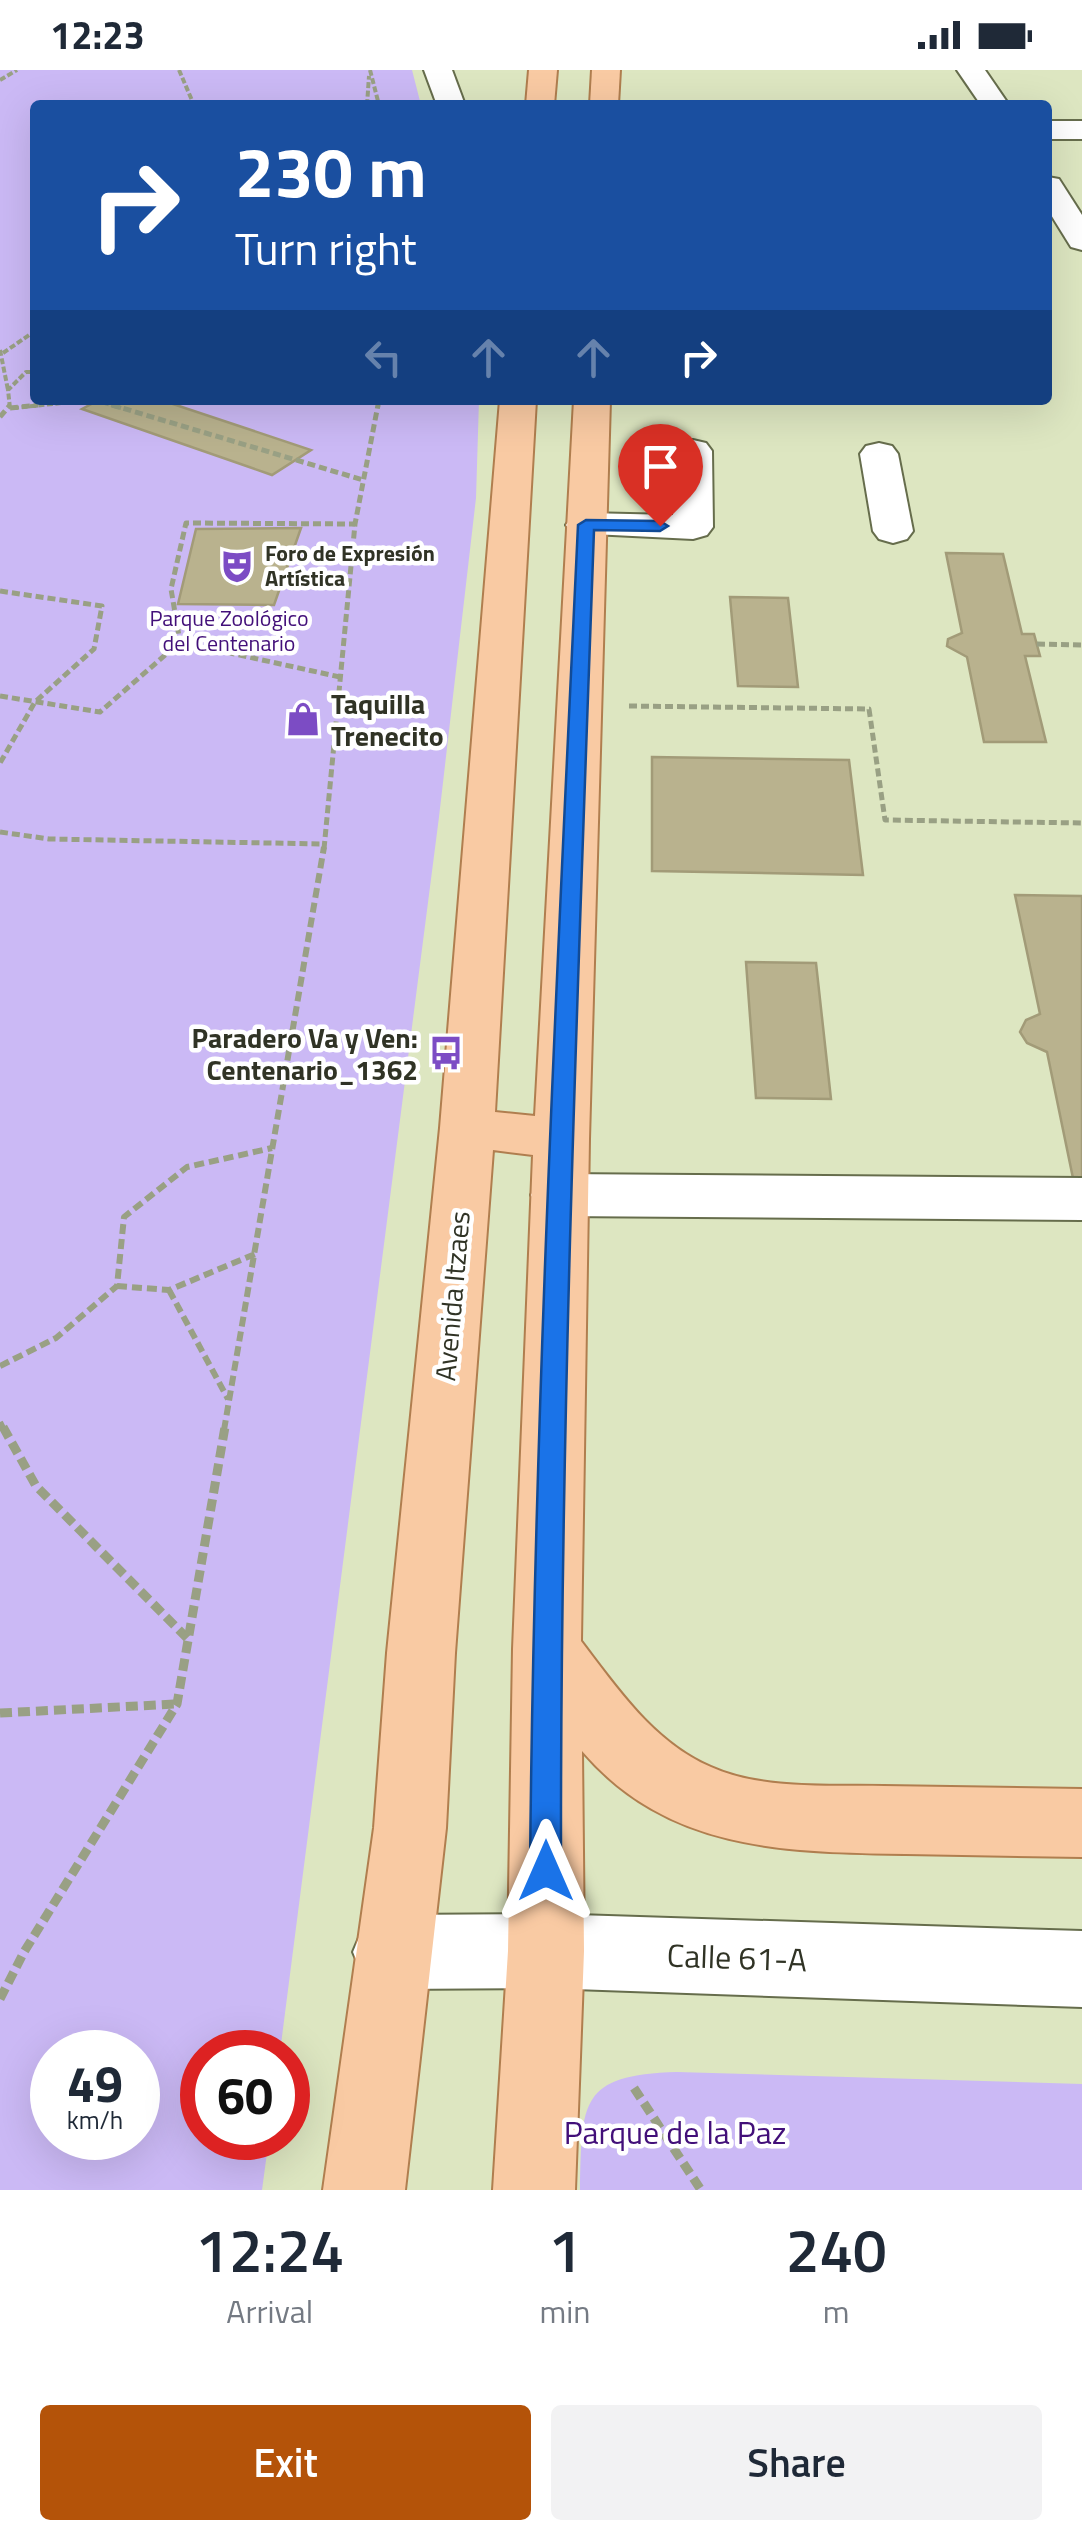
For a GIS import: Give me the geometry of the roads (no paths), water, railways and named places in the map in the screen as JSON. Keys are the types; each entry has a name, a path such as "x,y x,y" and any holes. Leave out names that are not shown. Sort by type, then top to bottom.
{"main road":[{"path":"540,100 543,70"},
{"path":"604,100 606,70"},
{"name":"Avenida Itzaes","path":"364,2190 410,1828 420,1653 466,1128 518,405"},
{"path":"534,2190 546,1950 546,1648 561,1139 592,405"},
{"path":"509,520 586,525"},
{"path":"466,1128 561,1139"},
{"path":"546,1648 600,1720 654,1773 675,1786 730,1808 795,1818 1082,1822"}],"street":[{"path":"438,70 449,100"},
{"path":"971,70 992,100"},
{"path":"1052,130 1082,130"},
{"path":"1052,192 1082,240"},
{"path":"586,525 693,527 693,451"},
{"path":"880,454 894,531"},
{"path":"560,1195 1082,1199"},
{"name":"Calle 61-A","path":"392,1952 546,1950 1082,1969"}],"place":[{"name":"Foro de Expresión Artística","path":"237,566"},
{"name":"Taquilla Trenecito","path":"303,719"},
{"name":"Paradero Va y Ven: Centenario_1362","path":"446,1053"}],"park label":[{"name":"Parque Zoológico del Centenario","path":"229,630"},
{"name":"Parque de la Paz","path":"675,2132"}]}
